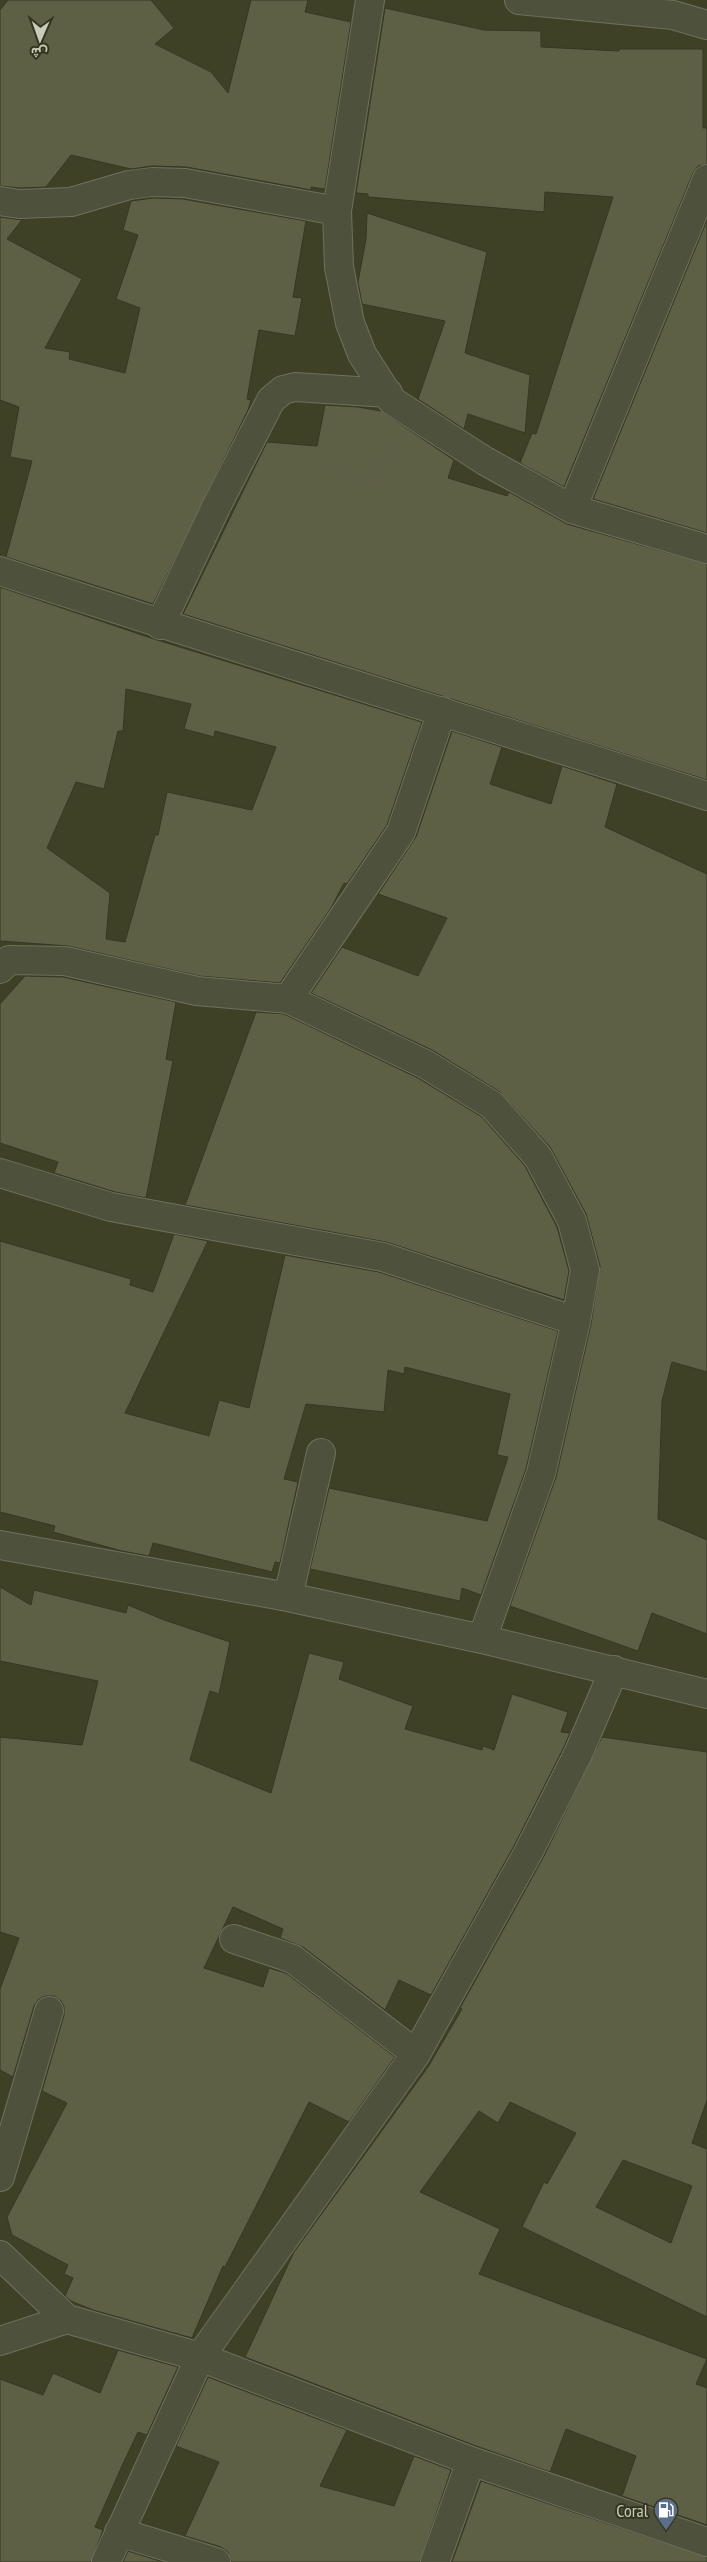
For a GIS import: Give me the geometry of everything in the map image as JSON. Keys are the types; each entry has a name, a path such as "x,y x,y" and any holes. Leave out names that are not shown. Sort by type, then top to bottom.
{"street":[{"path":"370,0 337,211 339,267 350,323 362,354 390,397 485,461 572,509 707,549"},
{"path":"519,0 673,15 707,25"},
{"path":"572,509 707,179"},
{"path":"0,201 27,204 71,202 130,185 152,182 185,183 337,211"},
{"path":"160,624 256,426 271,400 283,390 295,387 390,397"},
{"path":"0,571 160,624 442,711 707,796"},
{"path":"288,999 401,832 442,711"},
{"path":"3,960 65,961 196,990 288,999 425,1064 492,1105 538,1157 572,1221 585,1270 576,1321 541,1473 482,1640"},
{"path":"0,1173 112,1207 383,1257 576,1321"},
{"path":"288,1597 321,1453"},
{"path":"0,1545 288,1597 614,1670 707,1694"},
{"path":"106,2562 200,2356 416,2054 529,1851 578,1754 614,1670"},
{"path":"234,1939 293,1959 416,2054"},
{"path":"0,2177 48,2012"},
{"path":"0,2255 67,2319 200,2356 471,2461 707,2542"},
{"path":"0,2341 67,2319"},
{"path":"435,2562 471,2461"},
{"path":"119,2532 216,2562"}],"path":[{"path":"326,468 381,484 390,397"}],"building":[{"path":"8,0 151,0 174,28 155,44 211,72 228,93 251,0 308,0 305,12 351,22 325,189 311,187 311,190 186,167 152,166 131,169 71,155 46,187 20,188 0,186 0,10"},
{"path":"385,8 484,30 541,31 541,47 619,51 619,49 703,49 703,128 707,128 707,164 698,166 693,173 564,487 520,463 532,433 536,434 613,197 545,192 544,212 368,197 368,194 356,193"},
{"path":"153,198 183,199 306,221 293,297 302,298 295,336 259,330 247,399 251,400 248,410 153,604 6,557 32,461 10,457 19,407 0,400 0,217 22,220 7,239 82,279 45,348 70,352 69,359 125,373 140,308 116,299 138,235 123,230 131,201"},
{"path":"367,213 487,252 465,353 530,375 525,433 468,414 464,429 418,399 445,321 362,304 358,282 366,239"},
{"path":"707,220 707,533 593,499"},
{"path":"325,405 358,407 381,411 454,460 448,478 507,496 509,492 567,524 707,564 707,780 183,614 267,442 317,446"},
{"path":"0,587 154,639 422,722 387,825 347,884 344,883 331,908 280,983 199,976 68,946 0,941","holes":["126,689 191,704 184,729 214,737 215,731 276,747 252,810 167,792 158,835 155,835 125,942 106,939 110,893 47,848 76,782 104,789 118,731 123,731"]},
{"path":"452,731 502,747 490,784 551,804 562,766 617,784 605,827 707,874 707,1372 672,1362 662,1401 658,1519 707,1540 707,1634 652,1613 638,1651 510,1606 556,1477 591,1324 600,1266 586,1214 550,1147 500,1092 432,1050 311,993 342,947 418,976 447,918 378,894 416,837"},
{"path":"25,976 63,977 176,1002 166,1059 173,1061 146,1198 115,1192 54,1173 58,1162 0,1143 0,1004"},
{"path":"256,1012 284,1014 418,1078 482,1117 525,1166 557,1227 569,1271 564,1300 386,1242 185,1205"},
{"path":"174,1234 208,1241 125,1413 209,1436 219,1400 249,1408 285,1255 379,1272 558,1331 526,1469 481,1595 462,1588 460,1601 310,1569 329,1488 487,1521 508,1457 497,1455 510,1394 405,1367 404,1374 388,1370 384,1412 306,1404 284,1479 298,1482 280,1563 275,1562 272,1572 153,1543 149,1556 122,1551 53,1532 55,1526 0,1512 0,1241 131,1279 130,1285 153,1292"},
{"path":"0,1587 31,1605 34,1590 126,1613 128,1605 164,1620 230,1642 219,1694 210,1691 190,1760 271,1793 309,1653 344,1662 339,1679 413,1706 405,1729 482,1750 483,1746 494,1750 512,1694 568,1712 561,1732 570,1733 564,1747 515,1844 431,1995 399,1980 385,2010 303,1947 280,1938 283,1929 233,1907 204,1968 263,1987 269,1968 286,1973 395,2057 349,2122 309,2102 225,2267 223,2266 192,2338 93,2310 71,2301 65,2296 73,2278 64,2274 68,2265 12,2235 7,2217 67,2103 42,2091 64,2015 64,2007 61,2001 54,1996 45,1996 39,1999 34,2006 13,2077 0,2070 0,1989 19,1938 0,1932 0,1737 82,1745 98,1681 0,1661"},
{"path":"602,1737 707,1752 707,2100 692,2143 707,2149 707,2317 522,2227 544,2182 547,2184 576,2133 510,2102 498,2123 479,2111 420,2192 500,2229 479,2274 707,2359 696,2384 707,2388 707,2525 622,2496 636,2456 566,2429 550,2472 476,2446 245,2357 294,2252 428,2067 462,2009 460,2008 543,1858","holes":["623,2160 692,2186 671,2243 596,2207"]},
{"path":"118,2350 178,2367 147,2435 138,2432 121,2468 95,2527 103,2530 91,2562 0,2562 0,2379 43,2395 53,2373 100,2393"},
{"path":"208,2377 347,2430 320,2486 394,2506 414,2456 451,2470 420,2562 231,2562 228,2552 221,2547 185,2536 219,2462 176,2446"},
{"path":"481,2481 707,2557 707,2562 452,2562"},
{"path":"128,2551 163,2562 123,2562"}],"place":[{"name":"Coral","path":"666,2531"}]}
